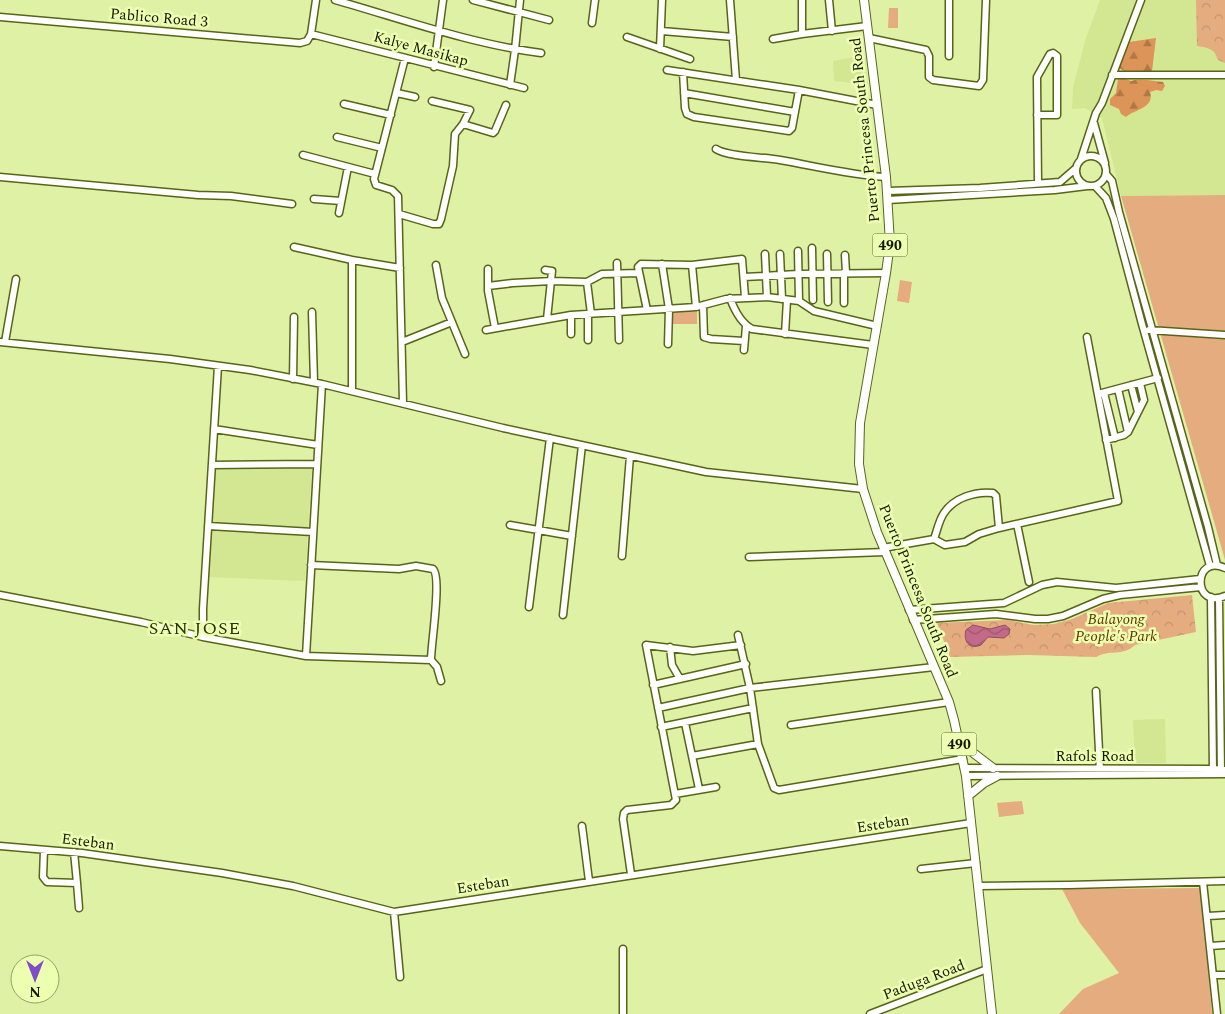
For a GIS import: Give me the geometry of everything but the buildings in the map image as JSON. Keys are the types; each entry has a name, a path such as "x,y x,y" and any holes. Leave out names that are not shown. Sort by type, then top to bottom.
{"main road":[{"name":"Puerto Princesa South Road","path":"864,0 888,191 890,243 860,423 859,464 864,489 884,550 949,702 959,742 968,796 992,1014"},
{"path":"959,742 995,772 968,796"}],"street":[{"path":"312,34 316,0"},
{"path":"335,0 515,50 541,53"},
{"path":"434,66 443,0"},
{"path":"473,0 549,20"},
{"path":"510,85 520,0"},
{"path":"592,23 595,0"},
{"path":"660,49 662,0"},
{"path":"730,0 736,80"},
{"path":"802,0 802,34"},
{"path":"829,0 832,31"},
{"path":"949,0 949,56"},
{"path":"869,38 926,50 929,56 929,77 933,80 979,86 983,80 986,0"},
{"path":"888,191 980,188 1060,182 1075,169 1081,159 1096,114 1102,103 1141,0"},
{"name":"Pablico Road 3","path":"0,17 300,43 307,42 312,34"},
{"path":"774,39 867,26"},
{"path":"662,31 733,37"},
{"name":"Kalye Masikap","path":"312,34 524,88"},
{"path":"627,37 690,59"},
{"path":"1037,115 1057,115 1057,58 1055,54 1050,54 1037,77 1037,115 1038,183"},
{"path":"403,403 398,196 396,193 376,185 374,181 406,58"},
{"path":"667,70 799,90 877,105"},
{"path":"682,72 687,114 694,117 789,131 792,128 799,90"},
{"path":"1112,76 1225,75"},
{"path":"397,93 414,97"},
{"path":"684,94 795,112"},
{"path":"398,214 433,224 440,223 453,166 455,134 470,112 468,109 432,101"},
{"path":"344,104 391,115"},
{"path":"463,124 493,133 506,105"},
{"path":"1094,123 1106,171 1112,181 1208,527 1214,566"},
{"path":"337,137 382,148"},
{"path":"716,149 725,153 780,160 858,175 886,177"},
{"path":"303,155 375,174"},
{"path":"888,200 1055,190 1095,186 1104,179 1106,171 1104,162 1093,155 1081,159"},
{"path":"339,213 348,167"},
{"path":"1075,169 1077,178 1086,186"},
{"path":"0,177 198,195 231,196 292,204"},
{"path":"1095,186 1106,198 1114,219 1144,330 1214,566"},
{"path":"314,199 341,201"},
{"path":"294,247 400,268"},
{"path":"812,248 814,300"},
{"path":"798,251 799,301"},
{"path":"765,254 767,297"},
{"path":"780,254 785,334"},
{"path":"827,254 828,302"},
{"path":"844,302 846,255"},
{"path":"647,310 638,274 638,267 641,264 692,265 742,259 745,297"},
{"path":"352,260 352,391"},
{"path":"618,263 619,340"},
{"path":"436,264 442,298 464,354"},
{"path":"662,264 669,309 668,344"},
{"path":"692,265 696,307"},
{"path":"488,270 488,286 495,328"},
{"path":"545,270 552,270 547,319"},
{"path":"744,276 886,273"},
{"path":"488,286 552,281 587,282 602,274 638,274"},
{"path":"16,278 2,342 218,366 314,382 550,438 706,472 864,489"},
{"path":"587,282 588,340"},
{"path":"486,330 571,315 696,307 730,298 745,297 767,297 799,301 814,311 876,326"},
{"path":"730,298 746,326 785,334 873,345"},
{"path":"703,305 704,337 744,341"},
{"path":"312,312 314,382"},
{"path":"571,315 571,334"},
{"path":"293,379 294,317"},
{"path":"402,342 452,322"},
{"path":"744,350 746,326"},
{"path":"1144,330 1225,335"},
{"path":"1087,337 1115,438"},
{"path":"203,637 218,366"},
{"path":"1101,393 1158,378"},
{"path":"1106,440 1128,432 1144,400 1140,383"},
{"path":"306,656 322,384"},
{"path":"1131,385 1138,412"},
{"path":"1118,389 1128,432"},
{"path":"748,556 884,550 934,539 945,545 965,542 979,534 999,528 1118,501 1106,440 1101,393"},
{"path":"214,429 318,445"},
{"path":"529,607 550,438"},
{"path":"563,615 582,445"},
{"path":"622,556 630,456"},
{"path":"212,465 317,464"},
{"path":"934,539 943,514 961,498 978,493 993,493 996,496 999,528"},
{"path":"1017,524 1029,582"},
{"path":"510,525 572,536"},
{"path":"208,526 313,532"},
{"path":"311,565 399,568 416,566 433,569 437,576 431,660 438,670 441,681"},
{"path":"1223,772 1222,597 1207,595 1201,587 1200,579 1202,574 1214,566 1225,568"},
{"path":"909,610 1010,601 1042,585 1057,582 1101,588 1116,588 1200,579"},
{"path":"914,620 996,614 1035,620 1048,619 1063,616 1103,599 1120,595 1201,587"},
{"path":"1101,588 1104,593 1103,599"},
{"path":"0,596 306,656 431,660"},
{"path":"1211,597 1213,772"},
{"path":"1010,601 1008,608 1011,615"},
{"path":"738,634 746,664 758,744 773,787 779,790 963,759"},
{"path":"631,874 623,819 624,813 628,810 671,805 675,802 646,645 698,651 740,645"},
{"path":"670,647 672,666 680,679"},
{"path":"653,685 746,664"},
{"path":"658,708 750,688 934,668"},
{"path":"1096,691 1100,772"},
{"path":"791,725 949,702"},
{"path":"662,727 753,708"},
{"path":"685,723 699,789"},
{"path":"692,756 758,744"},
{"name":"Rafols Road","path":"965,772 1223,772"},
{"path":"675,794 716,787"},
{"name":"Esteban","path":"0,846 74,852 258,880 293,886 394,912 971,823"},
{"path":"582,826 589,881"},
{"path":"44,850 43,880 47,882 76,883"},
{"path":"74,852 79,908"},
{"path":"921,869 976,864"},
{"path":"978,886 1225,880"},
{"path":"1203,882 1217,1014"},
{"path":"394,912 400,977"},
{"path":"1208,916 1225,915"},
{"path":"1210,946 1225,945"},
{"path":"623,949 624,1014"},
{"name":"Paduga Road","path":"870,1014 987,969"},
{"path":"1214,975 1225,975"},
{"path":"1216,1004 1225,1004"}],"shaded area":[{"path":"1100,0 1225,0 1225,195 1121,196 1102,118 1085,108 1072,109 1073,87 1086,38"},
{"path":"865,55 868,85 834,81 833,61"},
{"path":"215,468 312,468 305,581 208,577"},
{"path":"1165,719 1166,763 1135,763 1133,720"}],"green space":[{"path":"1196,0 1225,0 1225,63 1218,60 1215,53 1210,49 1197,46"},
{"path":"889,8 898,8 898,28 888,28"},
{"path":"1156,38 1152,71 1124,71 1119,68 1129,42"},
{"path":"1124,78 1131,81 1163,82 1165,86 1162,91 1150,92 1150,102 1126,117 1121,114 1119,109 1110,105 1110,99 1116,93 1118,79"},
{"path":"1225,195 1225,560 1121,196"},
{"path":"900,280 912,282 909,303 897,301"},
{"path":"697,311 697,324 671,324 671,312"},
{"name":"Balayong People's Park","path":"1192,595 1196,632 1135,645 1125,651 1106,653 1096,657 1029,655 950,657 937,623 1007,620 1034,625 1054,624 1072,619 1108,603"},
{"path":"1022,801 1024,814 999,817 997,803"},
{"path":"1201,888 1212,1014 1059,1014 1083,989 1119,973 1080,923 1062,889"}],"water":[{"path":"973,625 990,629 1005,625 1010,629 1009,634 1004,638 988,637 981,645 973,646 966,641 965,634 966,630"}],"district":[{"name":"SAN JOSE","path":"195,628"}]}
